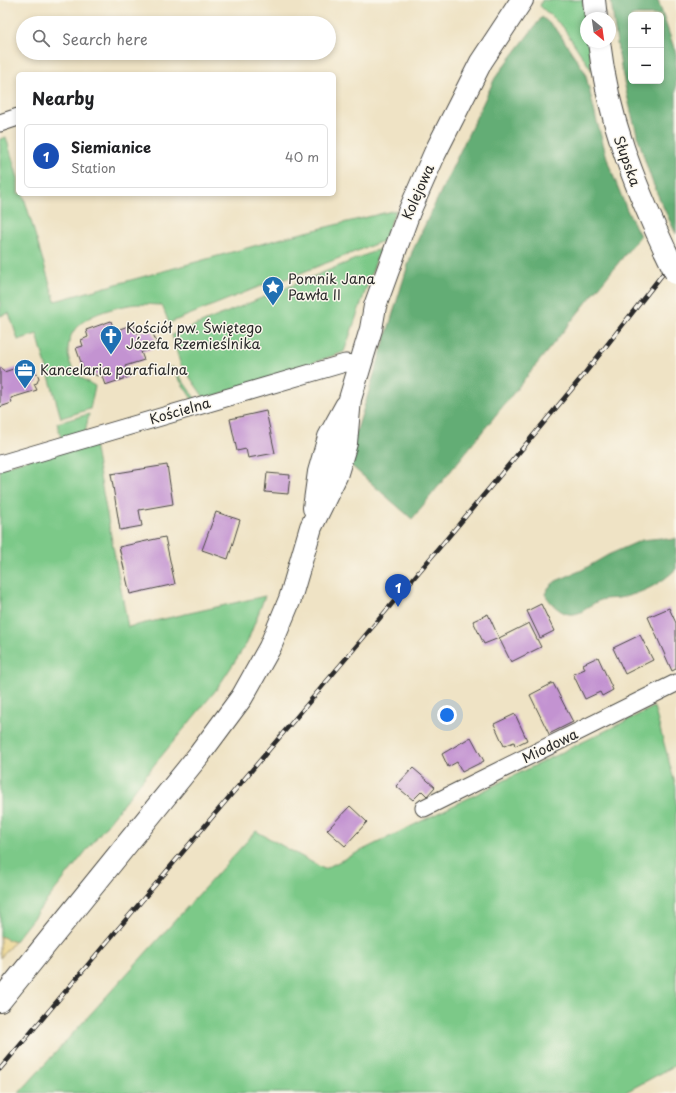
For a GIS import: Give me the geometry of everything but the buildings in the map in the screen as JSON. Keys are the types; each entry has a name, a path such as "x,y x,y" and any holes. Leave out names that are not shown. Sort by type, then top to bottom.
{"street":[{"name":"Kolejowa","path":"0,1001 194,762 242,697 270,647 290,599 312,527 336,476 346,443 350,399 371,329 375,306 409,212 435,153 481,62 522,0"},
{"path":"594,0 595,12"},
{"name":"Słupska","path":"600,48 605,82 618,137 638,190 676,273"},
{"path":"0,123 16,118"},
{"name":"Kościelna","path":"0,464 344,363 360,365"},
{"name":"Miodowa","path":"424,808 676,683"}],"green space":[{"path":"542,0 583,0 584,12 580,12 580,48 589,48 592,71 563,27 540,6"},
{"path":"611,0 658,0 662,12 628,12 628,84 664,84 664,18 676,54 676,234 652,181 644,159 626,92 617,46 616,12 613,12"},
{"path":"542,17 557,30 585,72 609,165 627,210 640,236 412,519 347,462 412,252 495,78"},
{"path":"6,137 16,171 16,196 24,196 55,301 290,236 396,210 383,241 275,283 276,280 169,323 162,305 129,305 99,313 89,318 81,323 74,331 70,339 68,350 70,363 76,372 84,380 95,386 90,409 61,418 37,334 18,340 9,313 0,316 0,139"},
{"path":"380,249 344,352 205,399 180,363 172,335"},
{"path":"173,367 197,401 194,402 173,370 163,373 162,370"},
{"path":"89,414 85,433 62,441 57,423"},
{"path":"93,439 128,627 265,596 247,643 216,690 154,765 14,942 0,936 0,468"},
{"path":"661,538 670,540 676,538 676,569 650,588 619,598 601,600 581,612 574,614 561,611 553,605 545,594 549,587 556,581 582,570 608,555 642,540"},
{"path":"654,707 676,787 676,1065 624,1093 19,1093 256,831 324,869"}],"sand":[{"path":"0,936 14,942 0,958"}],"railway":[{"path":"0,1069 487,491 581,378 676,257"}],"place":[{"name":"Pomnik Jana Pawła II","path":"273,306"},
{"name":"Kościół pw. Świętego Józefa Rzemieślnika","path":"111,356"},
{"name":"Kancelaria parafialna","path":"25,390"},
{"name":"Siemianice","path":"398,607"}]}
